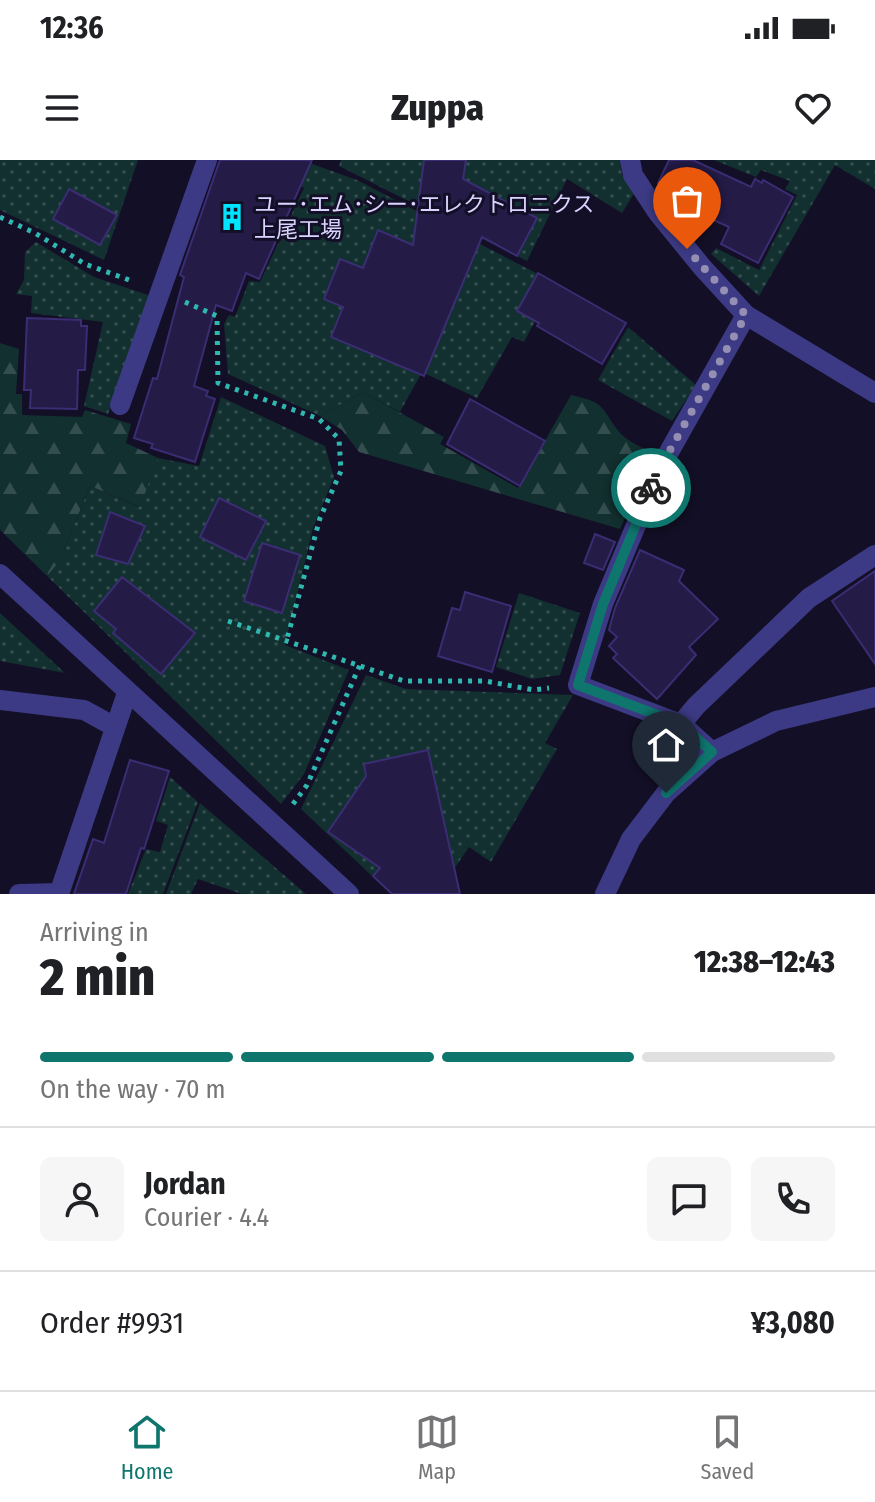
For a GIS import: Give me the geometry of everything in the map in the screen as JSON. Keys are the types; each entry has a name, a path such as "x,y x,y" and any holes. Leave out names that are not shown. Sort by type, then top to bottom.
{"street":[{"path":"120,405 207,160"},
{"path":"630,160 633,175 658,213 746,315 875,393"},
{"path":"712,752 681,724 578,685 603,604 660,468 746,315"},
{"path":"681,724 809,598 875,555"},
{"path":"0,574 349,894"},
{"path":"19,894 59,893 127,693"},
{"path":"605,894 631,839 666,793 712,752 776,721 875,697"},
{"path":"0,700 84,710 115,727"}],"path":[{"path":"0,217 35,233 85,264 217,316 218,383 319,419 339,439 341,471 320,518 287,639"},
{"path":"228,621 404,681 485,681 534,690 578,685"},
{"path":"292,805 307,785 360,665"}],"green space":[{"path":"0,160 138,160 104,260 0,210"},
{"path":"301,160 357,180 555,283 524,342 512,337 477,398 422,372 400,412 363,392 320,416 228,374 224,324 229,315 235,317 249,281 260,282 304,188 293,181"},
{"path":"341,160 620,160 622,175 635,192 622,213 567,179 527,261 339,166"},
{"path":"714,160 875,160 875,189 835,165 759,296 711,254 716,248 759,270 797,195 785,189 790,181 761,170 756,177"},
{"path":"36,242 94,277 154,297 108,414 84,406 103,322 31,313 32,296 16,294 24,280 25,252"},
{"path":"628,327 696,385 672,421 598,380"},
{"path":"0,343 19,349 16,394 22,394 22,415 82,417 85,410 131,424 126,443 158,458 140,507 90,486 59,562 47,576 0,530"},
{"path":"363,392 444,437 440,444 518,488 571,395 597,404 623,436 654,454 620,529 359,452 342,430 320,416"},
{"path":"221,397 325,446 334,477 313,528 285,645 349,670 304,774 281,804 47,576 59,562 90,486 139,507 158,458 199,466"},
{"path":"519,593 580,613 560,675 532,679 496,667"},
{"path":"0,613 65,673 0,661"},
{"path":"366,675 406,689 573,695 545,743 557,749 491,862 469,847 437,894 391,894 301,809"},
{"path":"170,777 198,802 163,894 128,894 146,849 160,852 168,825 156,821"},
{"path":"200,803 306,894 242,894 198,879 191,894 166,894"}],"building":[{"path":"220,160 312,160 259,279 246,273 232,311 216,305 194,386 208,391 206,396 215,399 195,462 151,448 153,444 134,438 153,378 157,379 184,277 180,275"},
{"path":"424,160 466,160 463,179 537,218 517,256 482,237 424,376 331,337 343,307 324,299 340,259 363,268 378,230 413,245"},
{"path":"669,160 693,160 751,187 755,179 762,183 763,180 793,197 758,263 721,244 729,227 668,199 672,190 658,183"},
{"path":"69,189 117,215 100,245 53,219"},
{"path":"538,273 626,323 602,364 517,311"},
{"path":"27,318 81,320 81,326 87,326 85,370 78,370 77,409 30,408 31,390 24,390"},
{"path":"470,399 545,441 520,486 447,444"},
{"path":"219,498 266,521 246,560 200,537"},
{"path":"110,512 145,526 128,564 96,555"},
{"path":"595,534 615,542 603,570 584,563"},
{"path":"262,543 300,555 282,613 244,601"},
{"path":"640,550 684,570 679,581 718,619 689,647 696,655 657,699 613,658 617,654 609,646 617,637 609,630 615,608"},
{"path":"875,571 875,664 832,601"},
{"path":"122,577 195,633 161,674 113,633 116,629 94,611"},
{"path":"465,592 511,606 492,672 438,656 452,608 460,610"},
{"path":"428,750 460,894 392,894 373,876 380,868 328,832 366,776 364,764"},
{"path":"130,760 169,771 126,894 74,894 93,839 104,843"}],"way so far":[{"path":"651,488 746,315 687,249"}],"place":[{"name":"ユー･エム･シー･エレクトロニクス 上尾工場","path":"232,217"}],"route":[{"path":"651,488 603,604 578,685 681,724 712,752 666,793"}]}
